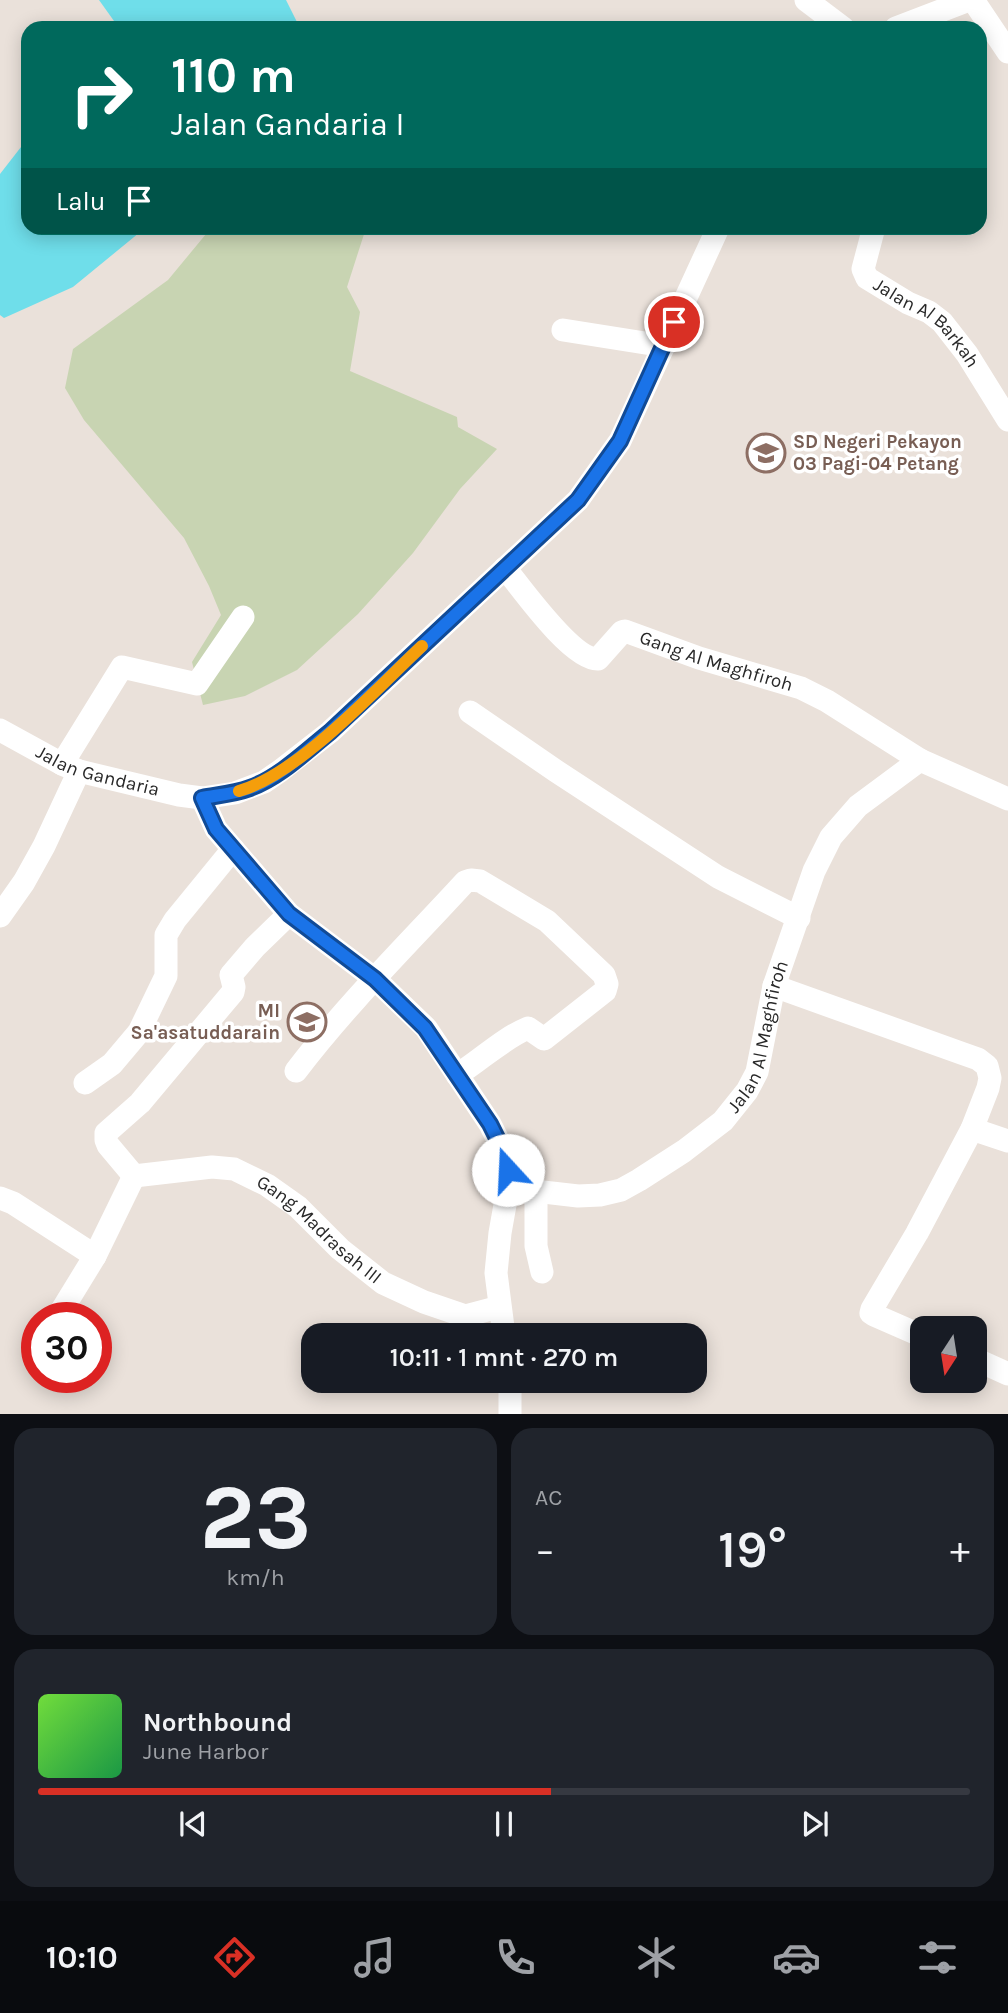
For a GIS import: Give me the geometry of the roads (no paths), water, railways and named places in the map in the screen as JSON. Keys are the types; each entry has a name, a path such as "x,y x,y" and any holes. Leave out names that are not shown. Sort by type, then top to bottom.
{"street":[{"path":"806,0 834,21"},
{"path":"914,21 971,0 986,21"},
{"path":"987,22 1008,52"},
{"path":"502,1323 496,1273 508,1170 502,1148 490,1124 425,1028 375,979 289,914 216,829 202,798 264,782 300,757 578,500 620,441 715,235"},
{"name":"Jalan Al Barkah","path":"872,235 863,269 867,278 942,322 967,354 1008,420"},
{"path":"563,330 664,346"},
{"name":"Gang Al Maghfiroh","path":"505,568 555,631 589,659 598,659 622,632 633,633 699,658 801,688 827,701 920,760"},
{"path":"0,916 24,882 44,846 71,767 122,667 197,684 243,617"},
{"path":"470,712 718,877 799,918"},
{"name":"Jalan Gandaria","path":"0,730 71,767 135,785 202,798"},
{"path":"920,760 1008,799"},
{"name":"Jalan Al Maghfiroh","path":"508,1188 578,1196 621,1190 684,1152 723,1121 747,1091 757,1072 774,986 814,872 831,837 858,806 920,760"},
{"path":"85,1083 112,1064 139,1032 166,976 166,935 175,920 233,849"},
{"path":"296,1072 375,979 465,882 471,880 480,881 547,921 604,975 607,984 605,991 544,1039 528,1028 520,1031 457,1075"},
{"path":"67,1302 94,1256 134,1176 108,1145 106,1133 140,1103 233,992 231,975 289,914"},
{"path":"774,986 961,1052 978,1059 999,1078 917,1233 872,1309 874,1315 910,1331"},
{"path":"972,1129 1008,1141"},
{"name":"Gang Madrasah III","path":"134,1176 212,1167 234,1169 267,1185 298,1208 340,1249 383,1283 465,1316 499,1307"},
{"path":"536,1192 536,1246 542,1272"},
{"path":"0,1198 13,1203 94,1256"},
{"path":"987,1364 1008,1374"},
{"path":"510,1393 510,1414"}],"water":[{"path":"99,0 286,0 296,21 114,21"},
{"path":"21,147 21,235 136,235 73,287 4,318 0,315 0,174"}],"place":[{"name":"SD Negeri Pekayon 03 Pagi-04 Petang","path":"766,453"},
{"name":"MI Sa'asatuddarain","path":"307,1022"}]}
